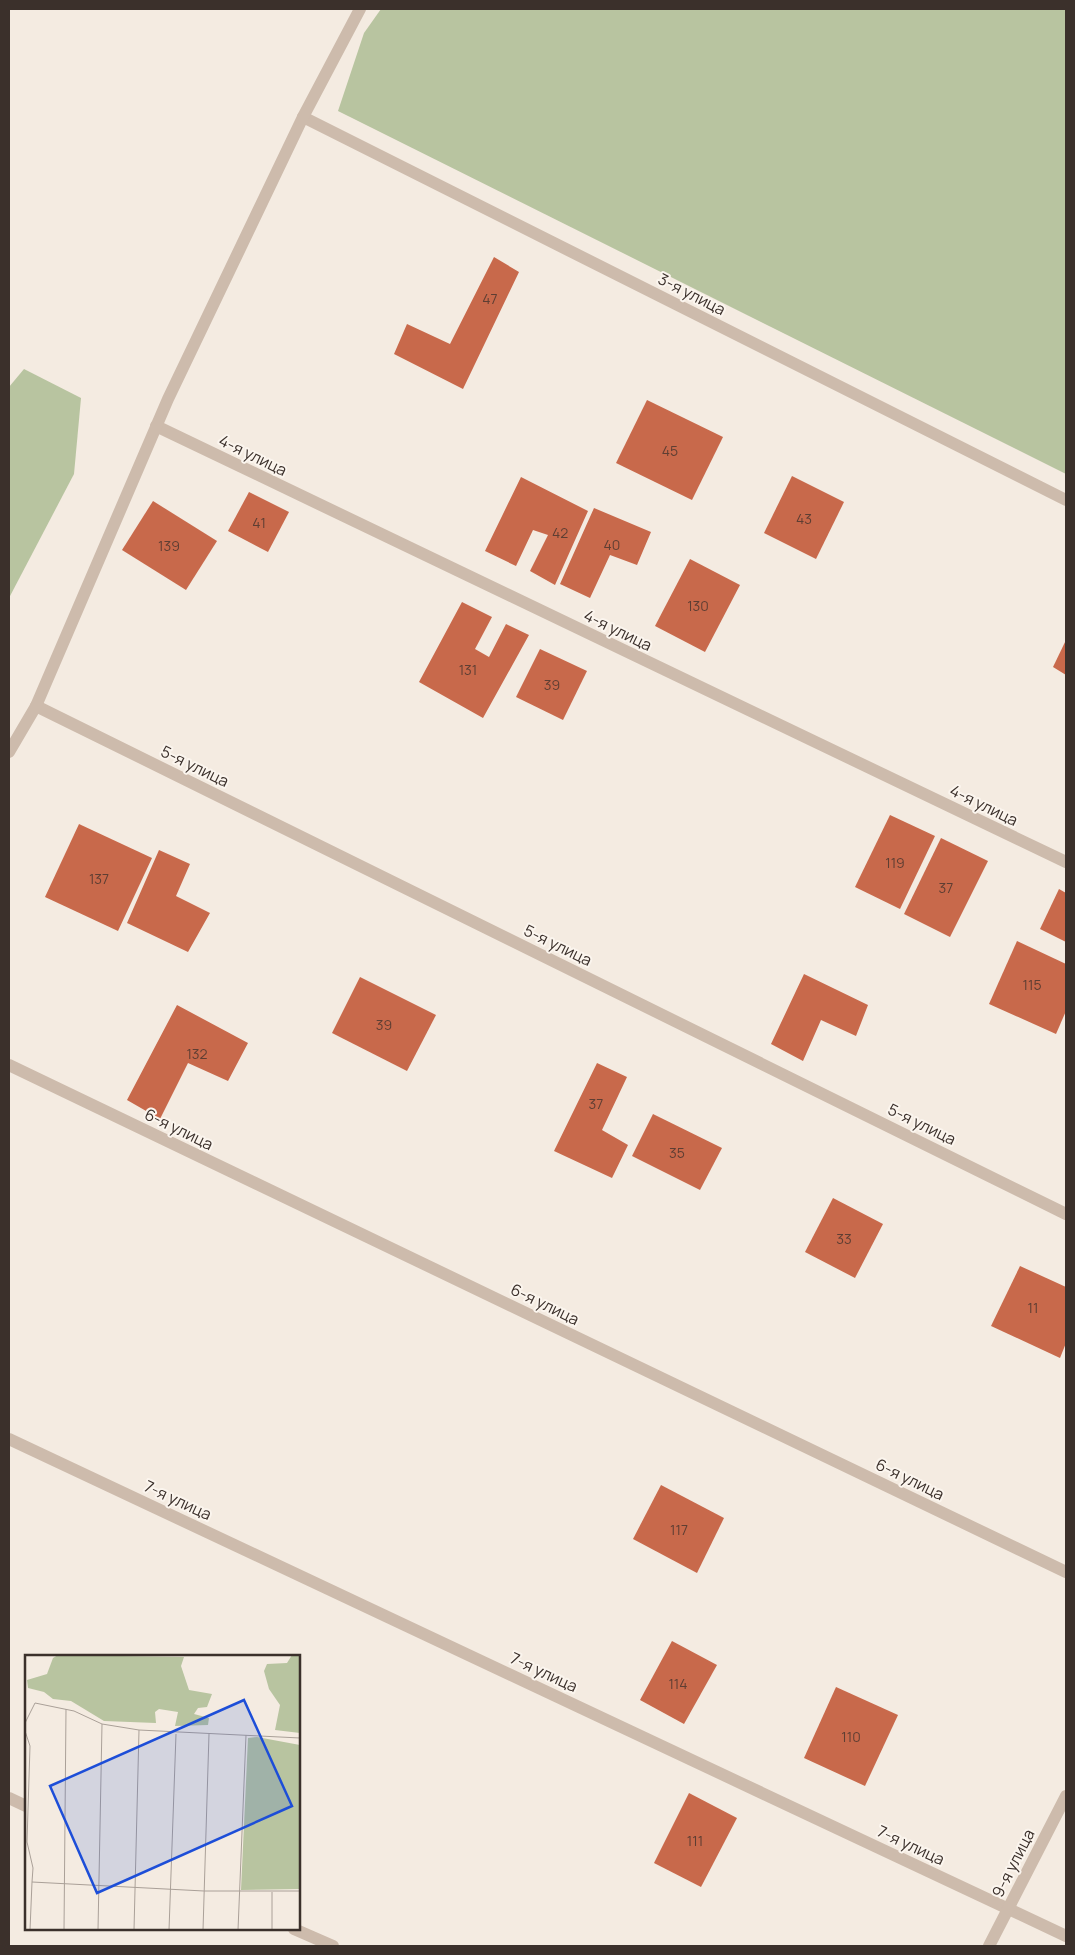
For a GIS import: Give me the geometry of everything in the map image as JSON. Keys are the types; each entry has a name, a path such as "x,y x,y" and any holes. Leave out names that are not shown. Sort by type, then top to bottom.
{"street":[{"path":"9,752 36,706 156,426 303,117 360,9"},
{"name":"3-я улица","path":"303,117 1066,500"},
{"name":"4-я улица","path":"156,426 1066,862"},
{"name":"5-я улица","path":"36,706 1066,1214"},
{"name":"6-я улица","path":"9,1065 1066,1572"},
{"name":"7-я улица","path":"9,1439 1066,1936"},
{"name":"9-я улица","path":"989,1946 1066,1796"},
{"path":"9,1798 25,1806"},
{"path":"296,1930 333,1946"}],"green space":[{"path":"381,9 1066,9 1066,474 338,111 364,33"},
{"path":"24,369 81,398 74,474 9,598 9,387"}],"building":[{"path":"494,257 519,272 463,389 394,354 407,324 450,344"},
{"path":"647,400 723,437 692,500 616,463"},
{"path":"792,476 844,502 816,559 764,533"},
{"path":"521,477 588,511 555,585 530,571 548,535 533,530 516,566 485,551"},
{"path":"249,492 289,512 268,552 228,531"},
{"path":"153,501 217,541 186,590 122,550"},
{"path":"594,508 651,532 637,565 610,555 590,598 560,584"},
{"path":"690,559 740,585 705,652 655,626"},
{"path":"462,602 492,617 475,649 489,657 506,624 529,635 483,718 419,682"},
{"path":"1066,640 1066,675 1053,667"},
{"path":"540,649 587,671 563,720 516,697"},
{"path":"890,815 935,836 900,909 855,887"},
{"path":"79,824 152,858 118,931 45,897"},
{"path":"941,838 988,861 950,937 904,914"},
{"path":"159,850 190,864 176,896 210,913 188,952 127,923"},
{"path":"1059,889 1066,893 1066,942 1040,929"},
{"path":"1017,941 1066,964 1066,1011 1056,1034 989,1004"},
{"path":"804,974 868,1005 856,1036 821,1020 803,1061 771,1044"},
{"path":"360,977 436,1015 407,1071 332,1033"},
{"path":"177,1005 248,1043 228,1081 188,1063 160,1119 127,1100"},
{"path":"597,1063 627,1077 602,1130 628,1145 612,1178 554,1151"},
{"path":"653,1114 722,1148 700,1190 632,1156"},
{"path":"833,1198 883,1224 855,1278 805,1252"},
{"path":"1020,1266 1066,1287 1066,1343 1060,1358 991,1326"},
{"path":"661,1485 724,1518 697,1573 633,1539"},
{"path":"672,1641 717,1665 684,1724 640,1700"},
{"path":"836,1687 898,1715 865,1786 804,1758"},
{"path":"689,1793 737,1818 701,1887 654,1863"}]}
